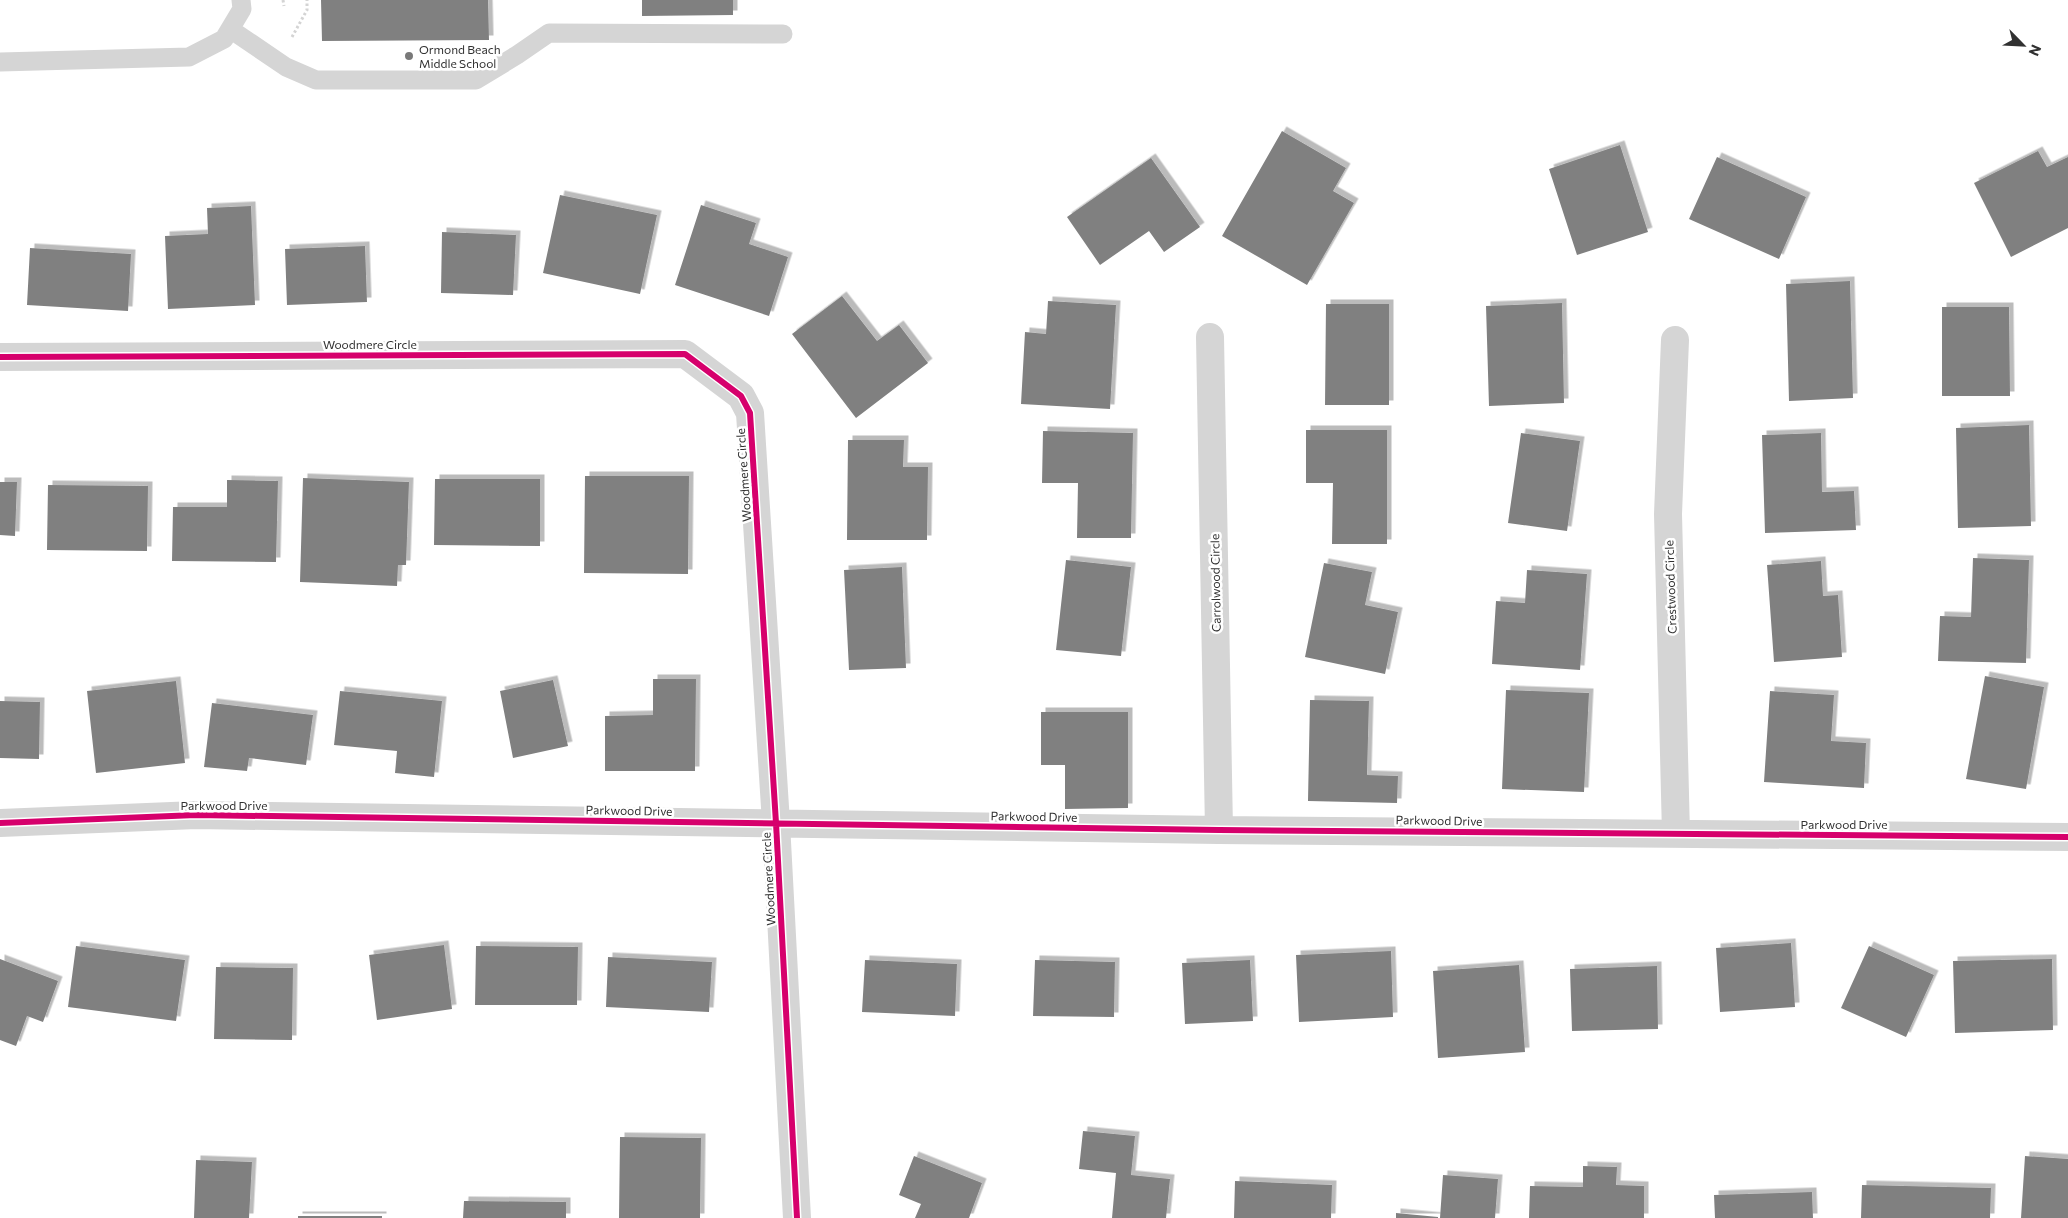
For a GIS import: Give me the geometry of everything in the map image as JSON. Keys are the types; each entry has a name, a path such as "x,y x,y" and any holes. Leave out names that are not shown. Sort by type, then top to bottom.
{"street":[{"name":"Carrolwood Circle","path":"1210,337 1219,830"},
{"name":"Crestwood Circle","path":"1675,340 1668,514 1676,834"},
{"name":"Woodmere Circle","path":"0,357 685,354 740,396 750,413 776,823 797,1218"},
{"name":"Parkwood Drive","path":"0,823 196,815 1219,830 2068,837"}],"lane":[{"path":"0,62 188,57 224,39 242,9 241,0"},
{"path":"230,29 286,67 316,80 476,80 549,33 783,34"}],"path":[{"path":"283,0 284,6"},
{"path":"288,44 307,10 307,0"}],"building":[{"path":"321,0 488,0 489,40 322,41"},
{"path":"642,0 733,0 733,15 642,16"},
{"path":"1282,131 1346,168 1333,191 1354,203 1307,285 1222,236"},
{"path":"1620,145 1648,232 1577,255 1549,169"},
{"path":"2038,151 2047,167 2068,157 2068,228 2011,257 1974,183"},
{"path":"1717,157 1806,197 1779,259 1689,219"},
{"path":"1151,158 1200,227 1164,252 1149,231 1100,265 1067,217"},
{"path":"560,195 657,215 640,294 543,273"},
{"path":"701,205 756,223 749,244 788,257 769,316 675,285"},
{"path":"251,206 255,305 168,309 165,236 208,234 207,208"},
{"path":"442,232 516,235 513,295 441,293"},
{"path":"365,246 367,302 287,305 285,249"},
{"path":"30,248 131,254 128,311 27,305"},
{"path":"1850,281 1853,398 1789,401 1786,284"},
{"path":"842,296 877,341 899,325 928,363 856,418 792,334"},
{"path":"1048,301 1116,305 1110,409 1021,404 1025,332 1046,334"},
{"path":"1562,303 1564,403 1489,406 1486,306"},
{"path":"1326,304 1389,304 1389,405 1325,405"},
{"path":"1942,307 2009,307 2010,396 1942,396"},
{"path":"2029,425 2031,526 1958,528 1956,428"},
{"path":"1306,430 1387,430 1387,544 1332,544 1333,483 1306,483"},
{"path":"1043,431 1133,433 1131,538 1077,538 1078,483 1042,483"},
{"path":"1521,433 1580,441 1567,531 1508,523"},
{"path":"1821,433 1822,492 1854,491 1856,530 1765,533 1762,435"},
{"path":"848,440 904,440 903,467 928,467 927,540 847,540"},
{"path":"585,476 689,476 688,574 584,573"},
{"path":"303,478 409,482 406,565 398,565 397,586 300,582"},
{"path":"435,479 540,479 540,546 434,545"},
{"path":"227,480 278,481 276,562 172,561 173,507 227,507"},
{"path":"0,482 17,482 15,536 0,535"},
{"path":"48,485 148,486 147,551 47,550"},
{"path":"1973,558 2029,560 2026,663 1938,661 1940,616 1971,617"},
{"path":"1066,560 1131,567 1121,656 1056,650"},
{"path":"1821,561 1823,596 1838,595 1842,657 1774,662 1767,565"},
{"path":"1324,563 1372,572 1365,605 1398,612 1385,674 1305,657"},
{"path":"902,567 906,668 849,670 844,570"},
{"path":"1527,570 1587,574 1580,670 1492,664 1496,601 1525,603"},
{"path":"1985,676 2044,687 2026,789 1966,779"},
{"path":"653,679 696,679 695,771 605,771 605,716 653,715"},
{"path":"553,680 568,746 513,758 500,691"},
{"path":"176,681 185,763 96,773 87,691"},
{"path":"1506,690 1589,693 1584,792 1502,789"},
{"path":"340,691 442,701 434,777 395,773 397,751 334,745"},
{"path":"1770,691 1834,695 1831,741 1866,743 1864,788 1764,782"},
{"path":"1310,700 1369,701 1367,775 1398,776 1397,803 1308,801"},
{"path":"0,701 40,702 39,759 0,758"},
{"path":"212,703 313,715 306,765 249,758 247,771 204,767"},
{"path":"1041,712 1128,712 1128,808 1065,809 1065,765 1041,765"},
{"path":"1791,943 1795,1007 1720,1012 1716,948"},
{"path":"444,945 452,1009 377,1020 369,955"},
{"path":"76,946 185,960 176,1021 68,1007"},
{"path":"476,946 578,947 577,1005 475,1005"},
{"path":"1869,946 1934,975 1906,1037 1841,1008"},
{"path":"1391,951 1393,1017 1299,1022 1296,955"},
{"path":"608,957 712,962 709,1012 606,1007"},
{"path":"0,959 58,981 43,1022 27,1016 16,1046 0,1040"},
{"path":"2052,959 2053,1030 1955,1033 1953,961"},
{"path":"865,960 957,964 955,1016 862,1012"},
{"path":"1035,960 1115,962 1114,1017 1033,1016"},
{"path":"1250,960 1253,1021 1185,1024 1182,963"},
{"path":"1519,965 1525,1052 1438,1058 1433,971"},
{"path":"1657,966 1658,1029 1572,1031 1570,969"},
{"path":"216,967 293,968 292,1040 214,1039"},
{"path":"1083,1131 1135,1136 1131,1175 1170,1179 1166,1218 1112,1218 1116,1173 1079,1169"},
{"path":"620,1137 701,1138 700,1218 619,1218"},
{"path":"914,1156 982,1183 969,1218 915,1218 921,1204 899,1195"},
{"path":"2025,1156 2068,1159 2068,1218 2021,1218"},
{"path":"196,1160 252,1162 249,1218 194,1218"},
{"path":"1583,1166 1617,1167 1616,1185 1644,1186 1644,1218 1529,1218 1530,1186 1583,1187"},
{"path":"1443,1175 1498,1179 1495,1218 1440,1218"},
{"path":"1235,1181 1332,1185 1331,1218 1234,1218"},
{"path":"1862,1185 1991,1188 1990,1218 1861,1218"},
{"path":"1812,1192 1813,1218 1715,1218 1714,1195"},
{"path":"464,1201 566,1202 566,1218 463,1218"},
{"path":"1396,1213 1438,1217 1438,1218 1396,1218"},
{"path":"298,1216 382,1216 382,1218 298,1218"}],"cycle path":[{"path":"0,357 685,354 741,396 750,413 776,823 797,1218"},
{"path":"0,823 196,815 1219,830 2068,837"}],"place":[{"name":"Ormond Beach Middle School","path":"409,56"}]}
